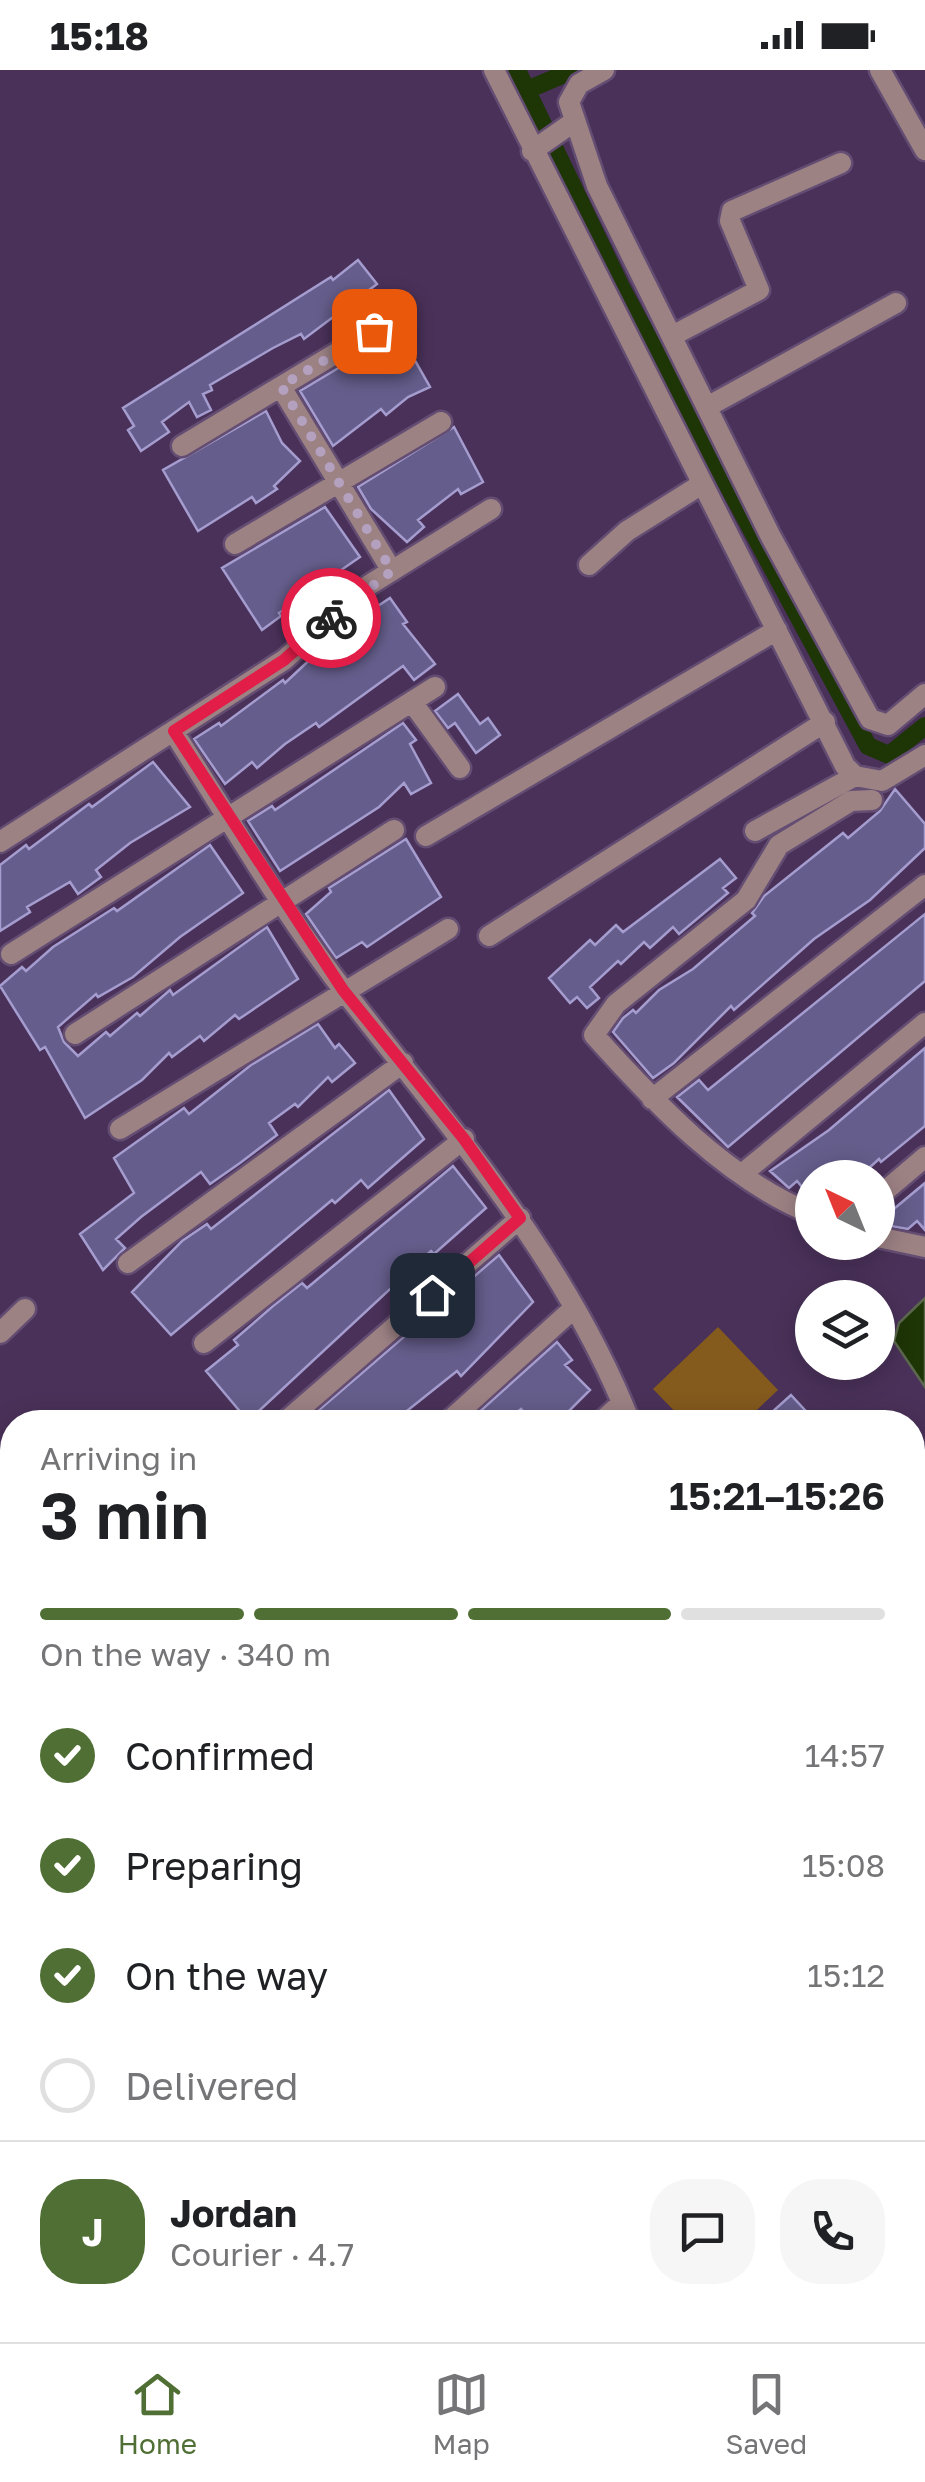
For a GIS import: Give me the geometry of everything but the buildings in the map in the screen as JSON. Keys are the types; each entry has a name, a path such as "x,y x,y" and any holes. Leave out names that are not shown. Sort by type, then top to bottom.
{"street":[{"path":"494,70 702,484 855,776"},
{"path":"604,70 573,91 566,127 707,407 870,719 888,724 925,694"},
{"path":"880,70 925,150"},
{"path":"534,150 566,127"},
{"path":"672,336 759,290 730,221 732,212 840,163"},
{"path":"707,407 896,304"},
{"path":"182,446 374,331"},
{"path":"281,386 392,571"},
{"path":"235,544 441,422"},
{"path":"590,564 627,531 702,484"},
{"path":"0,842 284,660 368,585 491,509"},
{"path":"426,836 777,630"},
{"path":"11,954 435,687"},
{"path":"412,702 460,768"},
{"path":"489,936 825,722"},
{"path":"174,731 343,990 464,1139 520,1218 573,1309 624,1410"},
{"path":"755,831 855,776 882,782 925,755"},
{"path":"795,1204 742,1174 652,1099 594,1035 601,1019 746,900 779,844 850,802 872,800"},
{"path":"75,1034 394,830"},
{"path":"652,1099 925,885"},
{"path":"120,1129 448,928"},
{"path":"742,1174 925,1023"},
{"path":"128,1263 404,1063"},
{"path":"204,1344 464,1139"},
{"path":"895,1183 925,1157"},
{"path":"299,1410 520,1218"},
{"path":"895,1241 925,1247"},
{"path":"0,1333 26,1309"},
{"path":"461,1410 573,1309"}],"shaded area":[{"path":"925,1298 925,1387 895,1342 899,1323"},
{"path":"718,1327 778,1390 757,1410 673,1410 653,1389"}],"waterway":[{"path":"517,70 621,287 868,746 889,755 925,726"},
{"path":"527,90 574,70"}],"way so far":[{"path":"331,618 368,585 392,571 281,386 374,331"}],"route":[{"path":"331,618 284,660 174,731 343,990 464,1139 520,1218 432,1295"}]}
